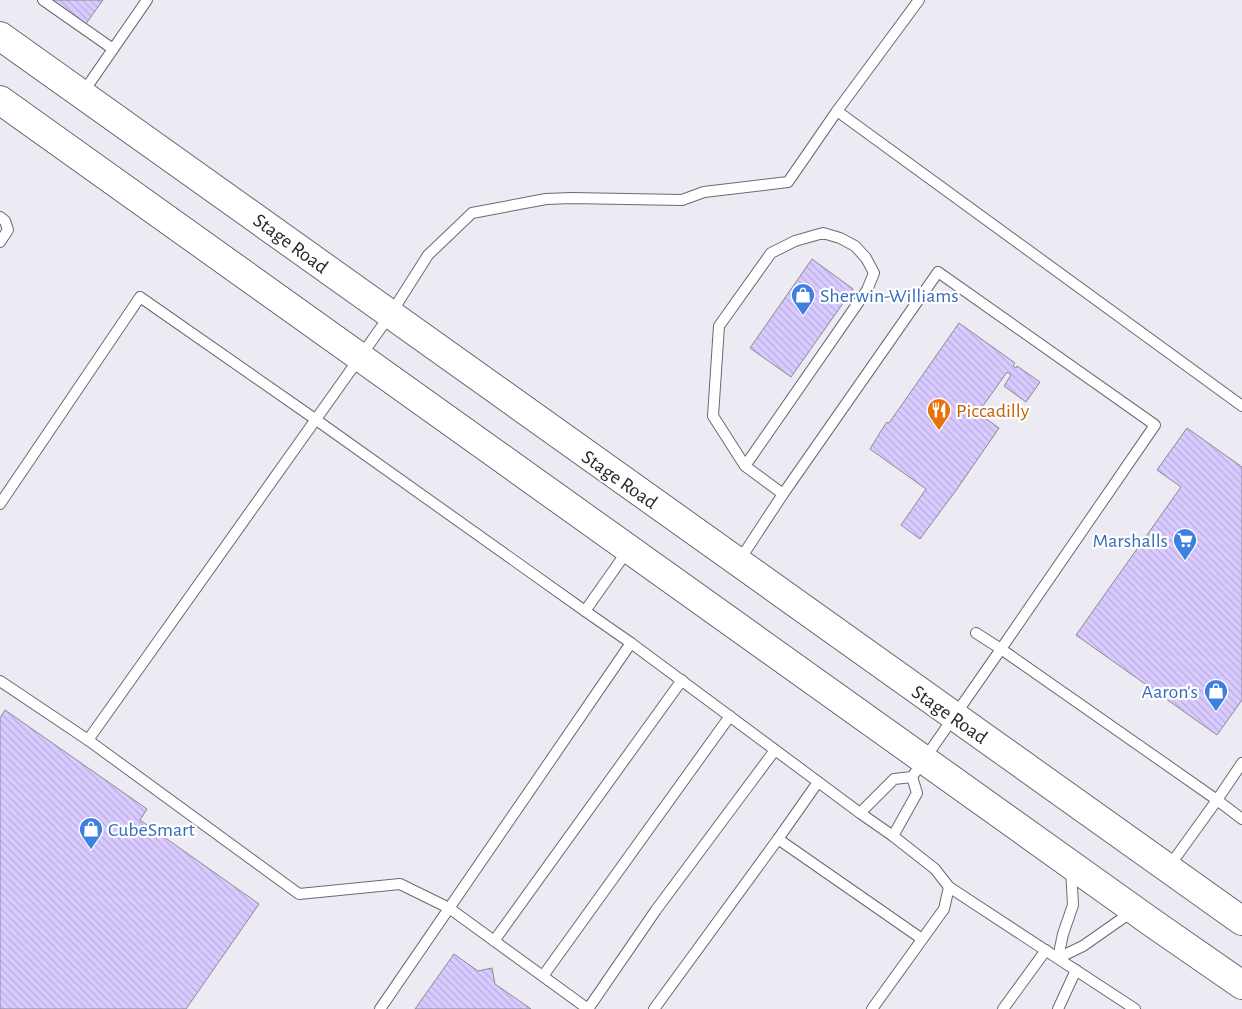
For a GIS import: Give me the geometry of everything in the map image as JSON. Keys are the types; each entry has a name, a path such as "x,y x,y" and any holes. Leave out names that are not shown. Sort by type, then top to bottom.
{"main road":[{"name":"Stage Road","path":"0,36 1242,921"},
{"path":"0,100 628,550 918,768 1071,865 1242,985"}],"lane":[{"path":"43,0 113,49"},
{"path":"82,94 147,0"},
{"path":"88,740 390,315 428,255 472,214 546,199 682,200 704,192 788,182 837,111 919,0"},
{"path":"837,111 1242,406"},
{"path":"0,217 5,221 8,230 0,242"},
{"path":"745,466 867,290 874,273 866,258 855,246 840,238 822,233 795,241 771,253 719,326 713,416 745,466 783,494"},
{"path":"738,563 783,494 938,272 1155,425 918,768 894,779 860,813"},
{"path":"0,504 140,297 682,680 935,869 950,887 1135,1009"},
{"path":"585,611 628,550"},
{"path":"976,632 1242,818"},
{"path":"380,1009 631,643"},
{"path":"494,941 682,680"},
{"path":"0,681 88,740 299,894 400,884 449,908 588,1009 656,910 775,750"},
{"path":"543,976 730,716"},
{"path":"1167,869 1242,763"},
{"path":"892,836 917,793 918,768"},
{"path":"654,1009 818,782"},
{"path":"778,839 922,939"},
{"path":"1058,958 1063,934 1073,905 1071,865"},
{"path":"872,1009 944,909 950,887"},
{"path":"1058,958 1083,946 1134,910"},
{"path":"1003,1009 1046,950"},
{"path":"1058,1009 1076,970"}],"building":[{"path":"50,0 103,0 85,25"},
{"name":"Sherwin-Williams","path":"812,259 853,289 791,377 750,348"},
{"name":"Piccadilly","path":"959,323 1015,363 1013,366 1016,368 1017,366 1040,382 1026,402 1004,386 1011,375 1007,372 978,413 999,428 920,539 901,525 926,489 870,449 887,422 889,423"},
{"name":"Marshalls","path":"1187,428 1242,467 1242,700 1217,735 1076,635 1181,487 1157,470"},
{"name":"CubeSmart","path":"5,710 147,809 140,820 259,904 186,1009 0,1009 0,718"},
{"path":"454,954 478,971 492,968 495,984 531,1009 415,1009"}],"place":[{"name":"Sherwin-Williams","path":"803,316"},
{"name":"Piccadilly","path":"939,431"},
{"name":"Marshalls","path":"1185,561"},
{"name":"Aaron's","path":"1216,712"},
{"name":"CubeSmart","path":"91,850"}]}
